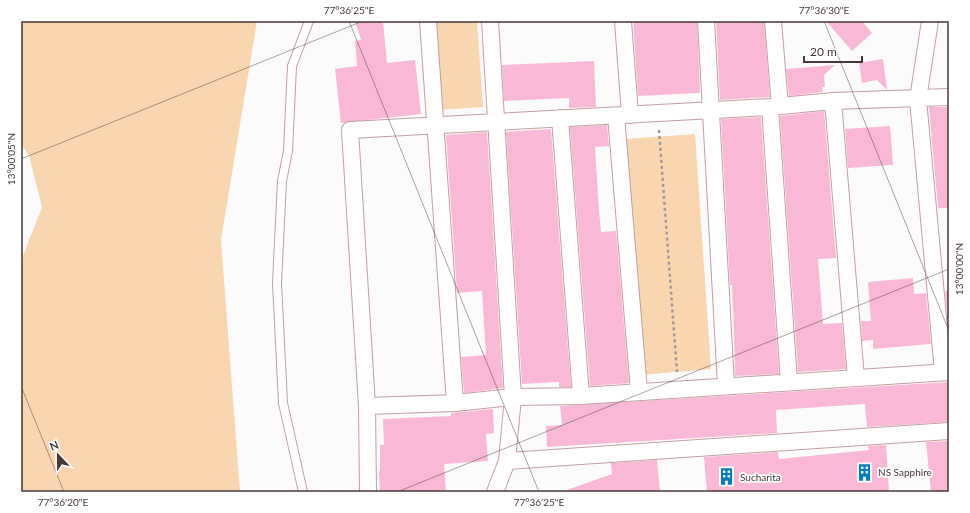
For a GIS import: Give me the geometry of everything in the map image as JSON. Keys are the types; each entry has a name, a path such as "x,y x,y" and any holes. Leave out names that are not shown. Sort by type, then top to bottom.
{"street":[{"path":"428,21 456,403"},
{"path":"490,21 513,397 507,462 495,492"},
{"path":"623,21 623,115 639,391"},
{"path":"706,21 726,386"},
{"path":"773,21 775,107 789,382"},
{"path":"367,406 456,403 513,397 581,396 946,372 918,99 930,21"},
{"path":"368,492 367,406 350,130 775,107 832,101 949,97"},
{"path":"832,101 856,378"},
{"path":"560,118 581,396"},
{"path":"507,462 949,431"}],"lane":[{"path":"303,492 283,403 277,283 282,181 288,151 292,66 309,21"}],"path":[{"path":"658,113 679,389"}],"shaded area":[{"path":"21,21 257,21 221,240 240,492 21,492 21,261 42,207 29,156 21,144"},
{"path":"432,21 477,21 483,107 438,110"},
{"path":"695,134 711,369 641,375 625,139"}],"building":[{"path":"355,21 383,21 387,63 415,60 421,114 341,123 335,69 357,66 355,41 361,40"},
{"path":"633,21 697,21 700,93 638,96"},
{"path":"716,21 764,21 770,97 720,100"},
{"path":"826,21 862,21 872,33 852,51"},
{"path":"883,59 887,90 877,80 862,83 859,63"},
{"path":"594,61 596,107 569,108 569,98 504,101 502,65"},
{"path":"835,65 824,75 825,87 822,87 823,92 789,96 786,69"},
{"path":"929,107 949,107 949,208 938,208"},
{"path":"824,111 836,258 818,259 823,324 842,323 846,369 798,372 780,116"},
{"path":"761,117 779,374 735,376 732,285 730,285 721,119"},
{"path":"607,125 609,146 595,147 599,210 601,232 616,231 629,383 590,386 570,127"},
{"path":"890,126 893,165 848,168 845,129"},
{"path":"551,129 571,387 559,387 559,382 522,384 506,132"},
{"path":"487,132 503,388 464,393 461,357 486,355 482,291 457,293 446,135"},
{"path":"913,278 914,294 926,293 931,344 873,349 873,340 862,341 861,321 871,321 868,282"},
{"path":"945,291 949,291 949,333"},
{"path":"949,382 949,422 867,427 865,404 776,410 777,433 547,447 546,426 562,425 560,406"},
{"path":"493,409 494,433 486,434 488,461 444,464 446,492 380,492 380,445 384,445 383,419 451,416 451,413"},
{"path":"949,441 949,492 931,492 926,442"},
{"path":"886,445 889,492 707,492 704,457 778,452 779,459 869,450 868,446"},
{"path":"657,460 660,492 567,492 567,490 612,474 611,463"}],"place":[{"name":"NS Sapphire","path":"865,472"},
{"name":"Sucharita","path":"727,477"}]}
